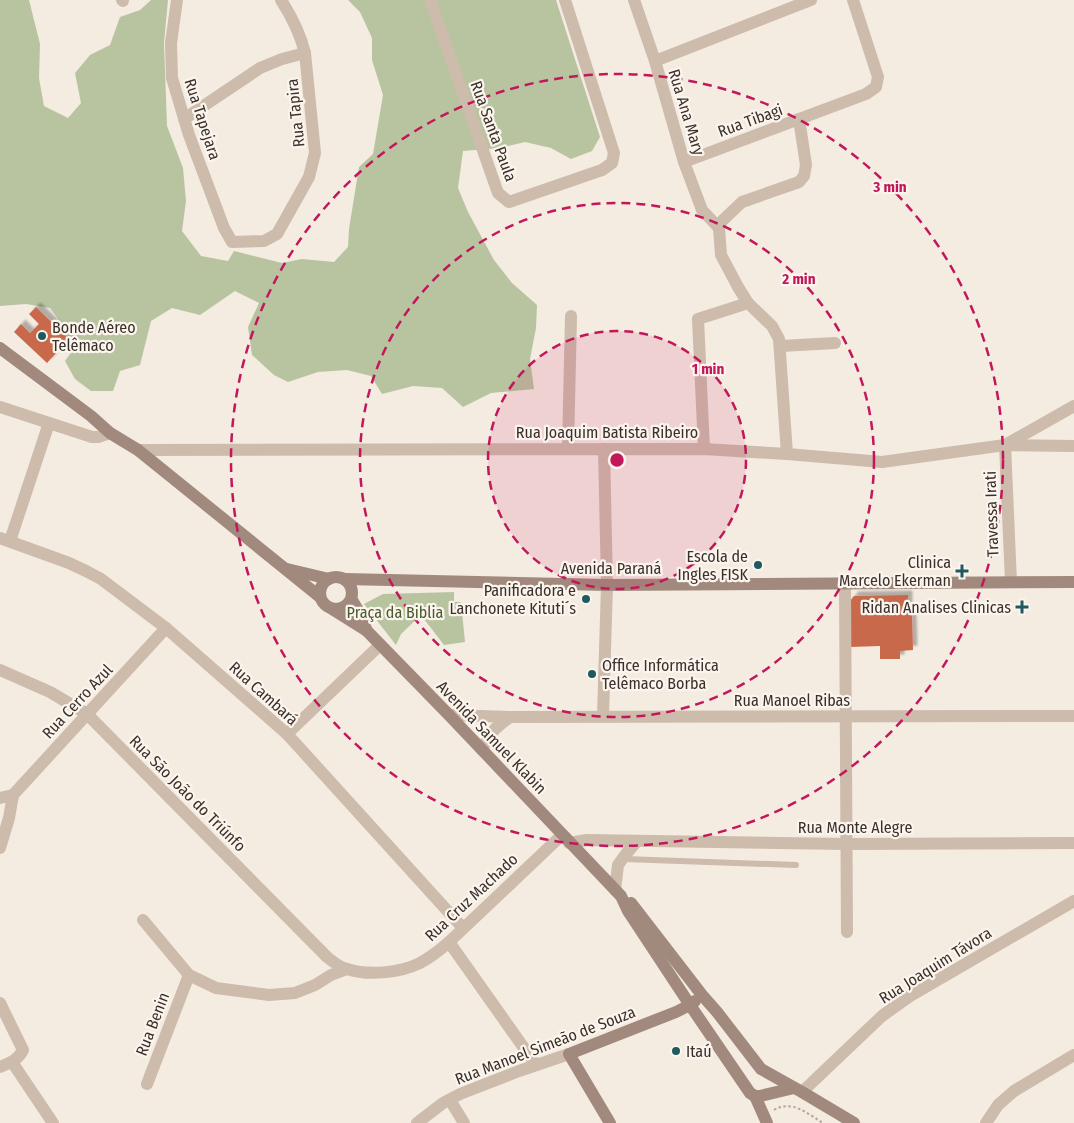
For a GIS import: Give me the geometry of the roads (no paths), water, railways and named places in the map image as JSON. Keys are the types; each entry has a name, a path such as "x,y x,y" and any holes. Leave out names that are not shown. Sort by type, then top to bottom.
{"main road":[{"path":"0,348 91,416 110,433 138,450 320,597"},
{"path":"282,567 329,578 340,577 345,579 350,583 352,597 367,631"},
{"path":"329,578 321,586 320,592 320,597 326,607 338,610 348,605 352,597"},
{"name":"Avenida Paraná","path":"345,579 607,585 1074,582"},
{"name":"Avenida Paraná","path":"352,597 387,581"},
{"name":"Avenida Samuel Klabin","path":"332,609 367,631 565,839 618,893 633,905 761,1069"},
{"name":"Avenida Samuel Klabin","path":"618,893 690,1005 750,1093 757,1096"},
{"name":"Rua Manoel Simeão de Souza","path":"569,1054 676,1012 690,1005 702,995"},
{"path":"569,1054 610,1123"},
{"path":"761,1069 854,1123"},
{"path":"757,1096 763,1092 764,1088 761,1069"},
{"path":"757,1096 798,1090"},
{"path":"757,1096 769,1118"}],"street":[{"name":"Rua Tapejara","path":"177,0 171,43 172,78 188,135 224,228 232,242"},
{"name":"Rua Tapira","path":"232,242 264,241 277,234 309,177 315,153 305,53 301,37 281,0"},
{"name":"Rua Santa Paula","path":"430,0 498,193 508,202 602,170 612,163 614,153 564,0"},
{"name":"Rua Ana Mary","path":"634,0 684,162 702,210 721,225"},
{"path":"654,61 810,0"},
{"name":"Rua Tibagi","path":"684,162 866,94 876,87 878,77 853,0"},
{"path":"184,119 260,68 282,59 305,53"},
{"name":"Rua Tibagi","path":"721,225 742,202 799,182 804,176 806,165 799,119"},
{"path":"721,225 721,255 748,303 772,326 780,339 787,454"},
{"path":"704,449 698,319 748,303"},
{"path":"568,448 571,316"},
{"path":"781,346 836,343"},
{"path":"1005,445 1074,406"},
{"path":"0,407 92,437 110,433"},
{"path":"5,540 49,423"},
{"name":"Rua Joaquim Batista Ribeiro","path":"138,450 704,449 882,462 1005,445 1074,446"},
{"name":"Travessa Irati","path":"1005,445 1011,582"},
{"path":"603,716 607,585 604,449"},
{"name":"Rua Cambará","path":"5,540 88,572 101,579 166,628 287,734 463,928"},
{"path":"845,583 847,932"},
{"name":"Rua Cerro Azul","path":"13,795 166,628"},
{"path":"287,734 380,645"},
{"name":"Rua São João do Triúnfo","path":"0,670 50,692 87,714 327,957 342,967"},
{"name":"Rua Manoel Ribas","path":"449,715 510,717 1074,716"},
{"path":"482,750 488,736 495,727 510,717"},
{"path":"0,798 13,795 9,818 0,846"},
{"name":"Rua Cruz Machado","path":"342,967 384,973 418,964 449,942 565,839"},
{"name":"Rua Monte Alegre","path":"565,839 636,842 847,844 1074,843"},
{"path":"618,893 618,866 636,842"},
{"name":"Rua Joaquim Távora","path":"798,1090 882,1016 910,996 1074,901"},
{"path":"143,920 189,975 216,988 269,995 295,993 315,985 342,967"},
{"path":"449,942 536,1065"},
{"name":"Rua Benin","path":"147,1084 189,975"},
{"path":"0,1003 24,1050 12,1062 0,1067"},
{"name":"Rua Manoel Simeão de Souza","path":"417,1123 443,1103 460,1094 569,1054"},
{"path":"986,1123 998,1105 1014,1091 1074,1054"},
{"path":"12,1062 53,1123"},
{"path":"450,1100 464,1123"}],"lane":[{"path":"622,859 796,865"}],"place":[{"name":"Bonde Aéreo Telêmaco","path":"42,336"},
{"name":"Escola de Ingles FISK","path":"758,565"},
{"name":"Clinica Marcelo Ekerman","path":"962,571"},
{"name":"Panificadora e Lanchonete Kituti´s","path":"586,599"},
{"name":"Ridan Analises Clinicas","path":"1022,607"},
{"name":"Office Informática Telêmaco Borba","path":"592,674"},
{"name":"Itaú","path":"676,1051"}],"park label":[{"name":"Praça da Biblia","path":"395,612"}]}
